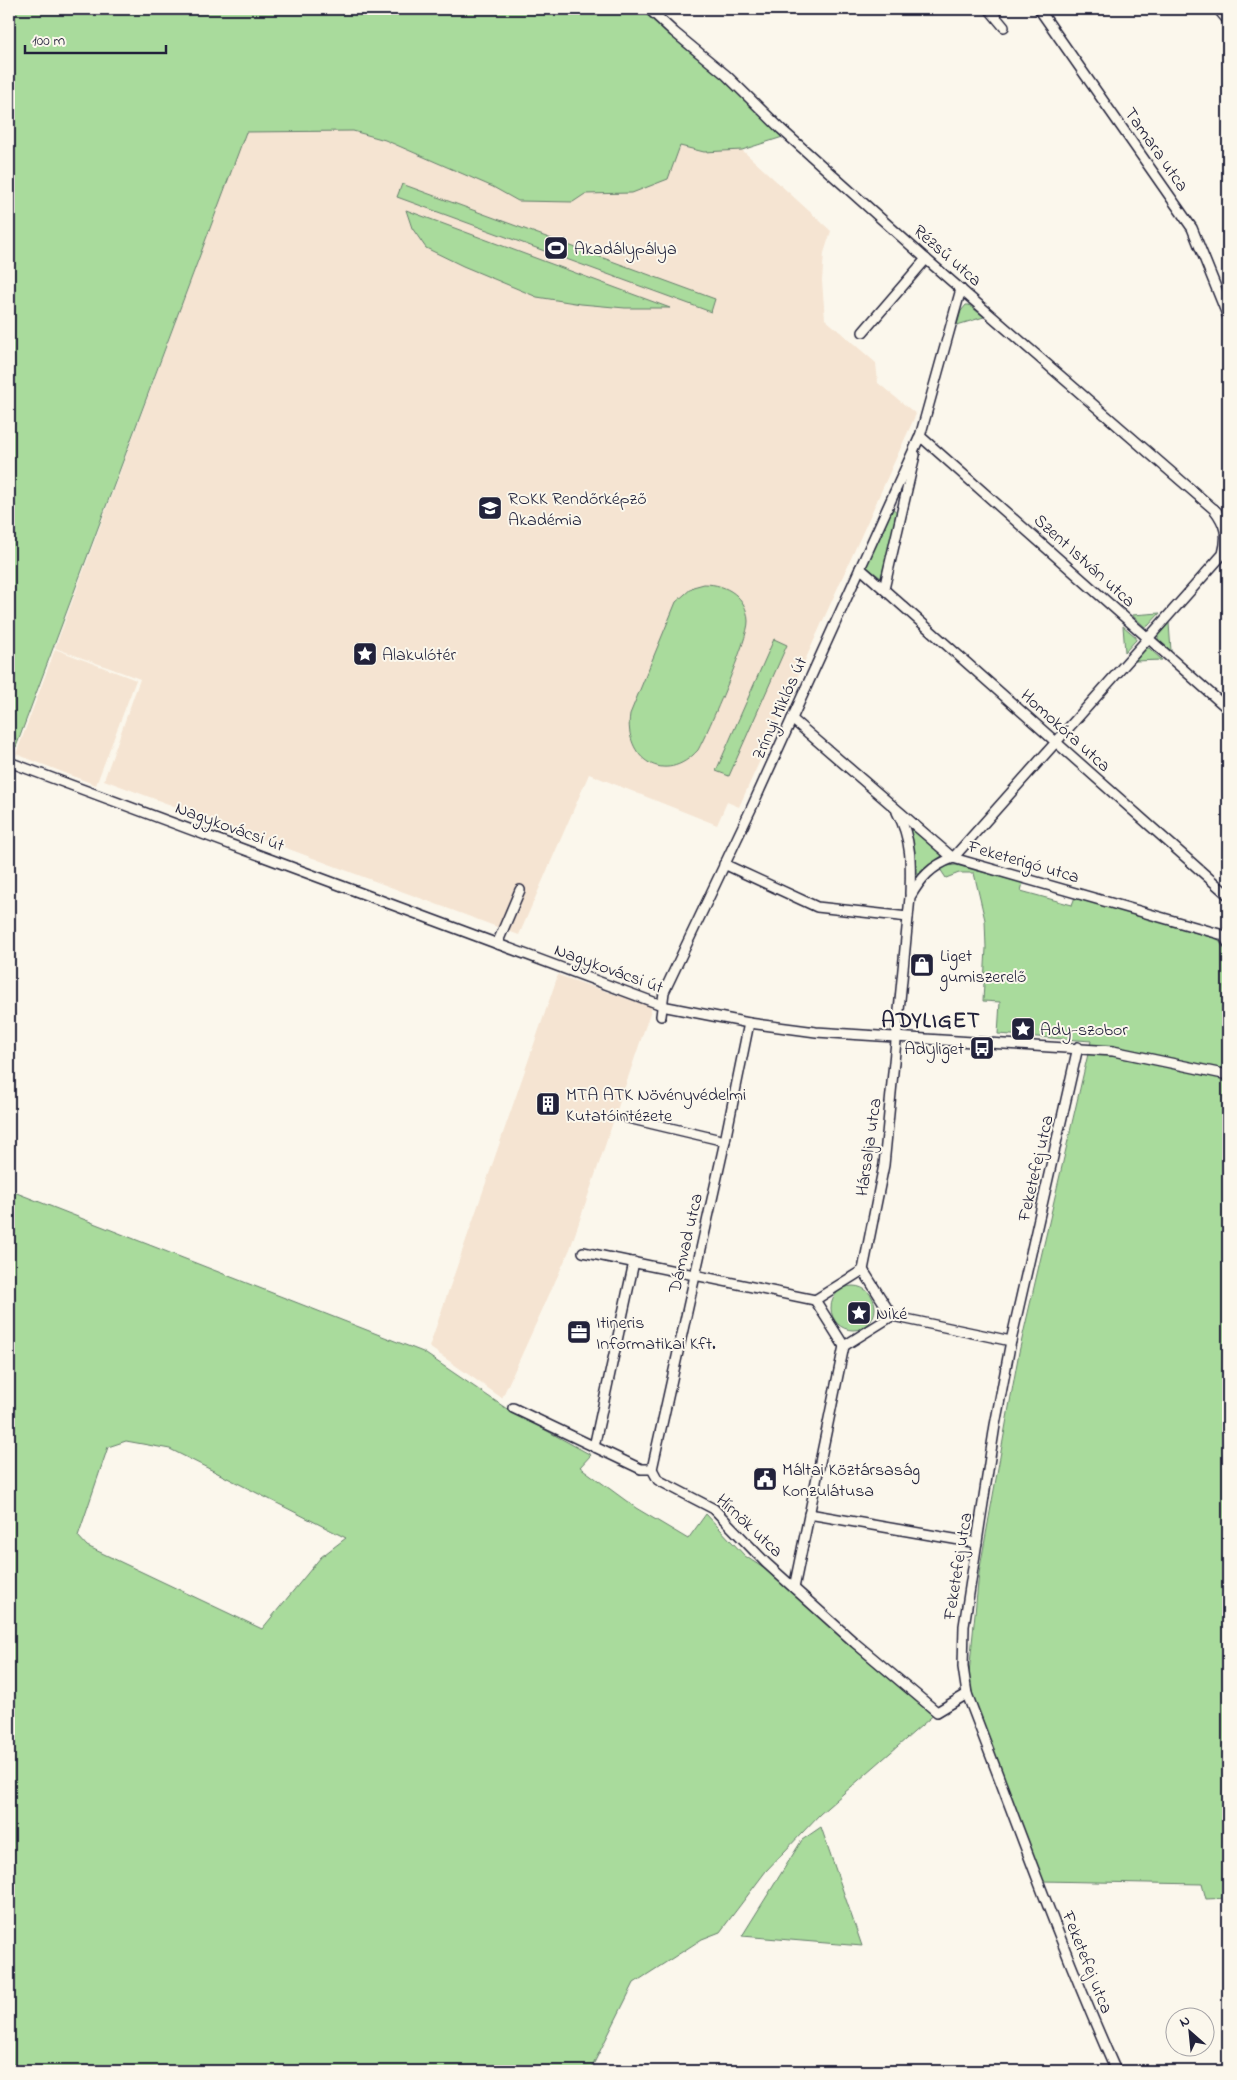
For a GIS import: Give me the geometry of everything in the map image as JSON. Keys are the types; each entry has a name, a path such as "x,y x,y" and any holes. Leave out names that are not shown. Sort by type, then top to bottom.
{"street":[{"name":"Rézsű utca","path":"649,9 719,68 782,129 926,258 1228,522"},
{"path":"989,9 1004,27"},
{"name":"Tamara utca","path":"1039,9 1192,228 1228,318"},
{"path":"1218,9 1228,21"},
{"path":"863,332 926,258"},
{"name":"Zrínyi Miklós út","path":"884,588 920,436 961,289"},
{"name":"Zrínyi Miklós út","path":"661,1016 664,992 792,719 920,436"},
{"name":"Szent István utca","path":"920,436 1228,709"},
{"path":"910,897 920,879 930,869 953,858 1147,638 1226,553 1224,523 1214,509"},
{"name":"Homokóra utca","path":"860,568 1228,895"},
{"name":"Feketerigó utca","path":"792,719 953,858 1226,935"},
{"name":"Nagykovácsi út","path":"9,762 662,1006 749,1023 816,1032 898,1033 1113,1050 1228,1075"},
{"name":"Hársalja utca","path":"863,1270 884,1165 910,897 910,847 906,828 895,808"},
{"path":"724,864 816,908 908,918"},
{"path":"497,944 520,890"},
{"name":"Dámvad utca","path":"652,1469 725,1141 749,1023"},
{"name":"Feketefej utca","path":"1078,1047 1011,1340 995,1425 963,1640 963,1667 967,1694 1072,1971 1116,2071"},
{"path":"628,1118 725,1141"},
{"path":"583,1252 815,1300 863,1270 892,1316"},
{"path":"594,1447 634,1262"},
{"path":"794,1588 844,1346 815,1300"},
{"path":"844,1346 892,1316 1011,1340"},
{"name":"Hírnök utca","path":"513,1408 594,1447 642,1468 652,1469 658,1480 714,1509 794,1588 855,1643 937,1712 967,1694"},
{"path":"810,1514 977,1543"}],"shaded area":[{"name":"ROKK Rendőrképző Akadémia","path":"246,131 353,131 385,140 510,194 607,192 667,178 680,146 742,150 831,231 824,253 822,281 825,319 876,363 878,383 916,414 739,807 727,802 717,825 589,774 519,935 104,780 140,679 55,648"},
{"path":"55,649 136,680 96,785 16,754"},
{"path":"558,975 652,1007 570,1249 502,1398 429,1347"}],"green space":[{"path":"9,9 649,9 789,135 742,150 704,152 680,146 668,179 632,193 585,194 573,202 518,201 493,187 385,140 353,131 246,132 16,747 9,745"},
{"name":"Akadálypálya","path":"402,184 715,299 711,312 397,197"},
{"path":"406,210 670,308 625,308 537,297 463,266 426,248 412,228"},
{"path":"966,305 969,305 984,317 957,325 961,311"},
{"path":"891,507 898,513 881,578 864,565"},
{"path":"704,584 728,589 740,599 747,613 747,631 727,685 698,750 685,761 672,766 660,767 649,763 640,755 633,744 630,730 630,714 676,602 693,587"},
{"path":"1160,613 1145,627 1132,615"},
{"path":"1169,623 1171,651 1158,639 1158,635"},
{"path":"1123,626 1136,637 1136,640 1125,652"},
{"path":"774,639 787,645 729,776 716,771"},
{"path":"1146,648 1149,648 1162,660 1135,661"},
{"path":"912,830 943,855 916,875 910,832"},
{"path":"956,865 1023,883 1021,891 1072,905 1075,897 1218,939 1228,955 1228,1034 1225,1047 1228,1049 1228,1898 1206,1899 1202,1884 1041,1881 967,1694 979,1573 1019,1352 1091,1041 998,1034 1000,1002 983,1001 986,948 985,920 974,873 959,873 946,878 940,869"},
{"path":"9,1190 423,1352 507,1409 591,1455 580,1467 636,1508 688,1539 706,1514 745,1556 794,1588 937,1712 820,1814 766,1871 720,1932 702,1939 634,1983 590,2071 9,2071","holes":["126,1441 170,1449 346,1538 321,1557 262,1629 87,1546 78,1536 108,1447"]},
{"path":"857,1286 869,1292 874,1299 874,1317 869,1324 862,1329 849,1330 841,1327 834,1320 831,1304 834,1296 841,1289"},
{"path":"821,1827 862,1946 742,1936 802,1840"}],"place":[{"name":"Akadálypálya","path":"556,248"},
{"name":"ROKK Rendőrképző Akadémia","path":"490,508"},
{"name":"Alakulótér","path":"365,654"},
{"name":"Liget gumiszerelő","path":"922,965"},
{"name":"Ady-szobor","path":"1023,1029"},
{"name":"Adyliget","path":"982,1048"},
{"name":"MTA ATK Növényvédelmi Kutatóintézete","path":"548,1104"},
{"name":"Niké","path":"859,1313"},
{"name":"Itineris Informatikai Kft.","path":"579,1332"},
{"name":"Máltai Köztársaság Konzulátusa","path":"765,1479"}],"district":[{"name":"ADYLIGET","path":"931,1019"}]}
